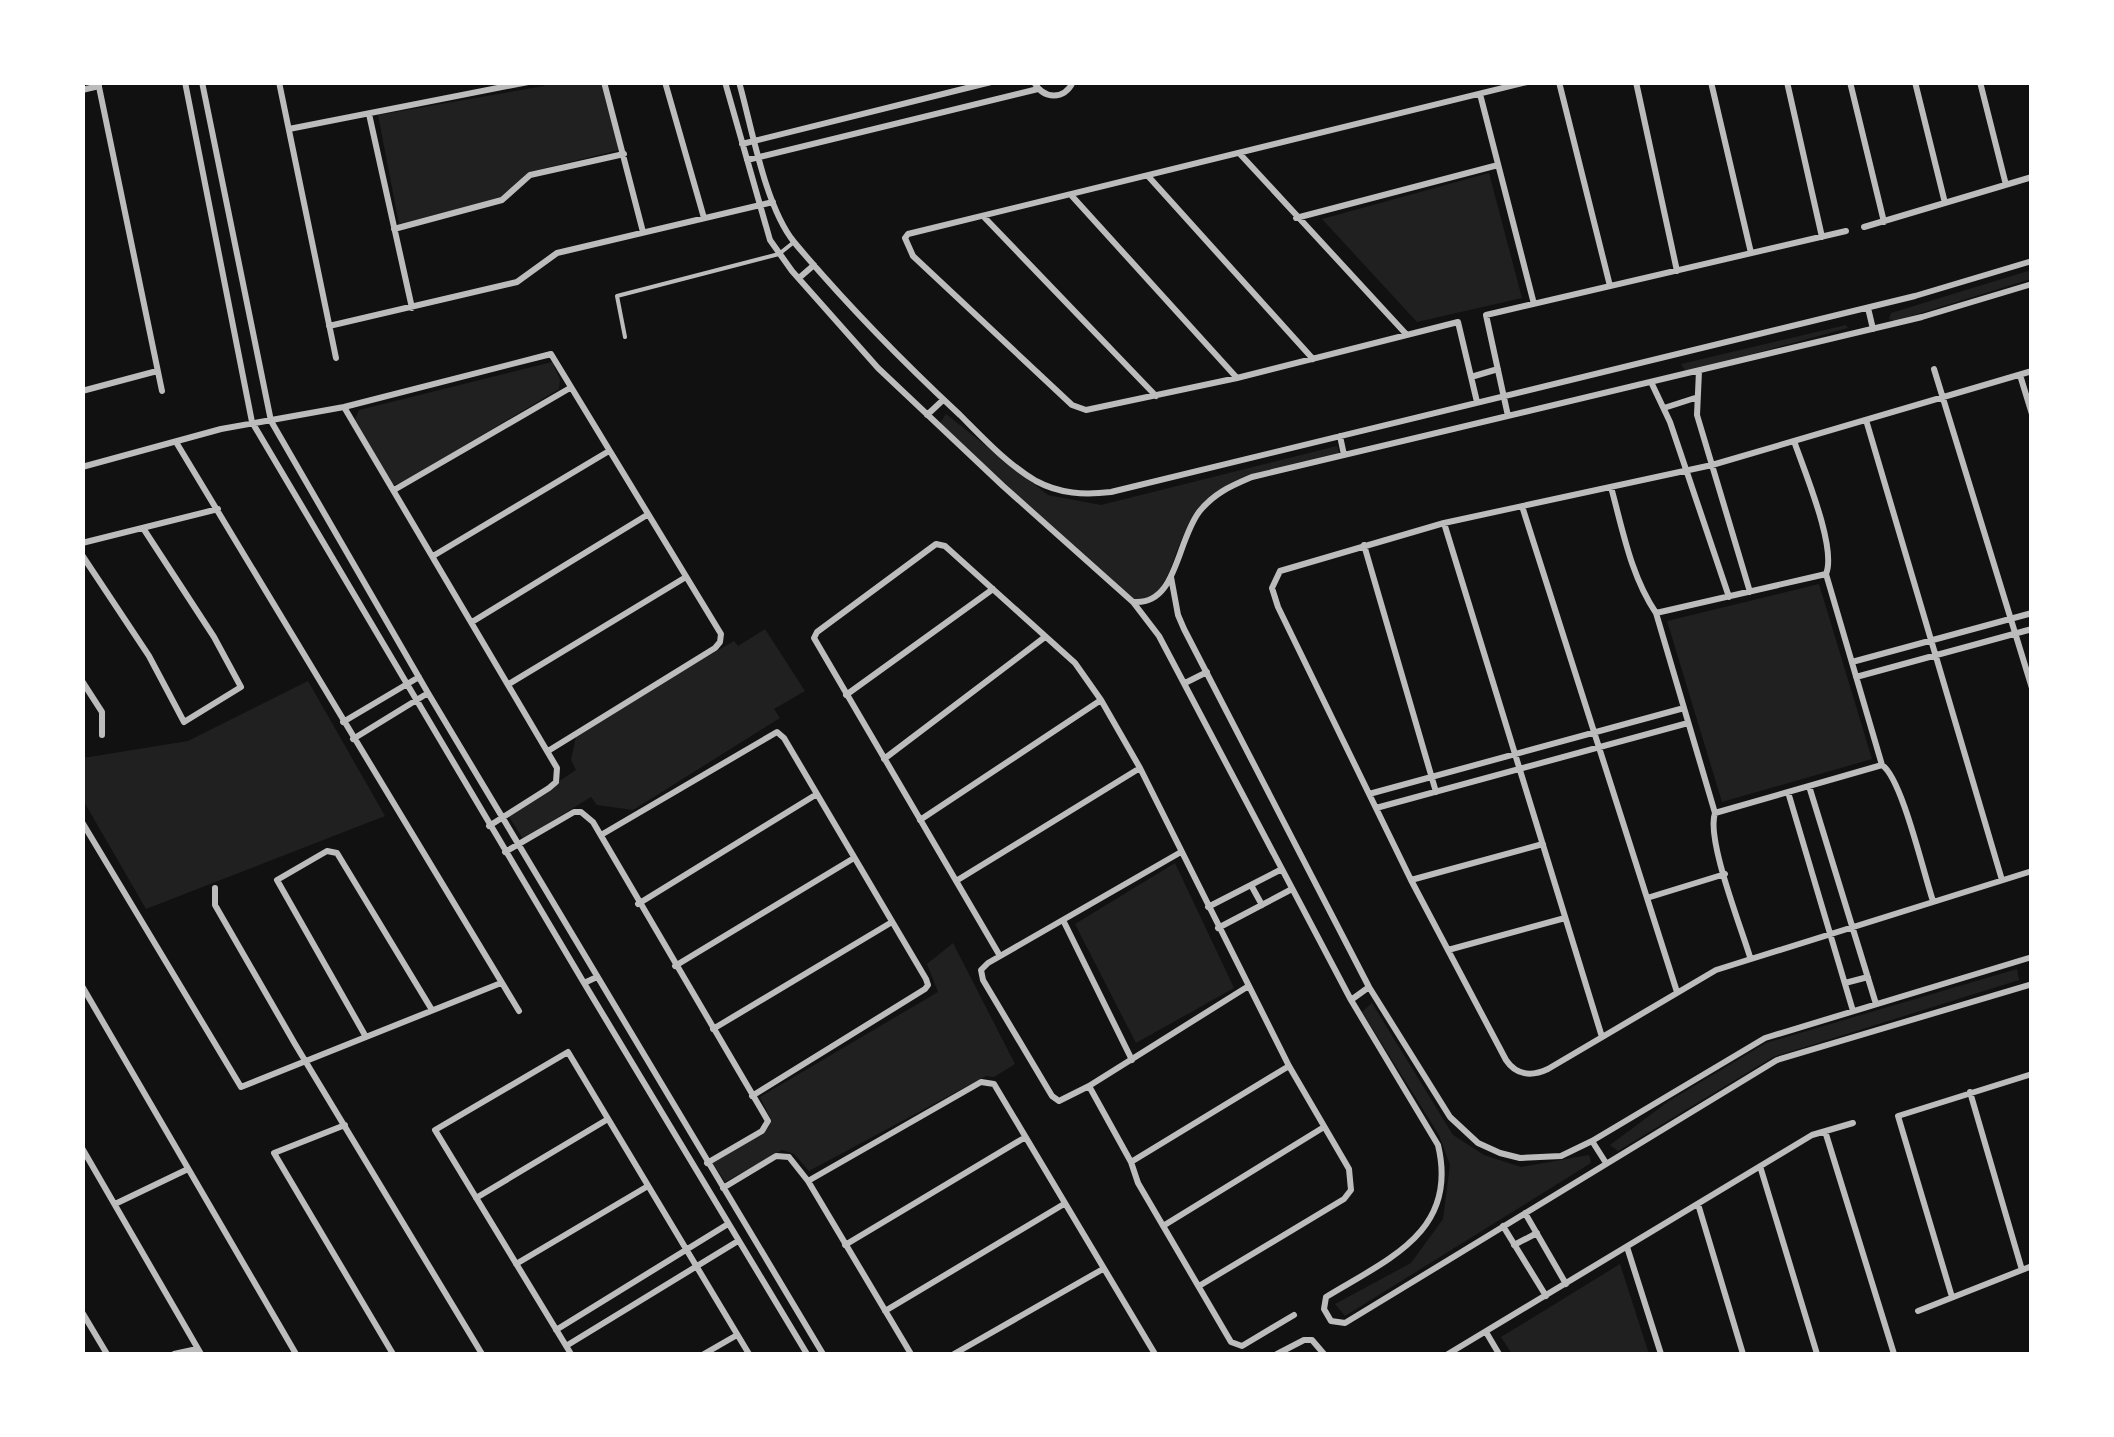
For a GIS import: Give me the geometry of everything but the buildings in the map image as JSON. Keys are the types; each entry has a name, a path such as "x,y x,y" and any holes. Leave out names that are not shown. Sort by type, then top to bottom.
{"street":[{"path":"185,82 252,422 806,1354"},
{"path":"202,82 270,420 428,694 822,1354"},
{"path":"279,82 336,358"},
{"path":"289,129 528,82"},
{"path":"604,82 644,232"},
{"path":"665,82 704,218"},
{"path":"725,82 758,206 779,254 878,368 1132,602 1159,636 1351,1000 1438,1145 1441,1185 1432,1217 1408,1247 1326,1297 1327,1315 1338,1324 1345,1324 1777,1060 2032,984"},
{"path":"739,82 773,202 785,231 814,266 892,354 1001,455 1036,480 1060,491 1084,495 1111,492 1868,308 2032,261"},
{"path":"742,144 992,82"},
{"path":"746,160 1036,86 1055,96 1064,94 1073,82"},
{"path":"1477,402 1458,322 1098,410 1072,406 913,256 905,238 908,234 1527,82"},
{"path":"1559,82 1610,286"},
{"path":"1636,82 1678,270"},
{"path":"1711,82 1751,253"},
{"path":"1786,82 1822,236"},
{"path":"1850,82 1884,222"},
{"path":"1915,82 1944,203"},
{"path":"1980,82 2006,185"},
{"path":"82,90 98,84 162,391"},
{"path":"1480,94 1534,304"},
{"path":"369,114 412,308"},
{"path":"394,229 502,200 530,175 624,154"},
{"path":"1240,154 1407,334"},
{"path":"1296,218 1499,165"},
{"path":"1148,176 1313,358"},
{"path":"1864,227 2032,177"},
{"path":"1072,195 1237,378"},
{"path":"329,326 516,282 557,253 773,202"},
{"path":"984,217 1157,397"},
{"path":"1508,416 1486,315 1846,231"},
{"path":"799,278 814,266"},
{"path":"1132,602 1148,603 1159,597 1172,577 1186,532 1208,502 1224,488 1252,478 1652,384 2032,284"},
{"path":"1868,308 1872,329"},
{"path":"82,467 252,422 344,407 550,354 720,634 720,642 548,752"},
{"path":"1470,376 1498,369"},
{"path":"1699,370 1695,398 1750,592"},
{"path":"1934,370 2032,688"},
{"path":"82,391 157,371"},
{"path":"2032,371 1685,472 1444,522 1280,571 1272,588 1411,880 1512,1068 1528,1074 1538,1074 1716,970 2032,871"},
{"path":"2020,375 2032,414"},
{"path":"1652,384 1664,408 1729,596"},
{"path":"394,490 570,388"},
{"path":"1664,408 1695,398"},
{"path":"927,415 943,400"},
{"path":"344,407 557,768 556,782 490,826"},
{"path":"1866,420 2002,880"},
{"path":"1340,436 1344,456"},
{"path":"1794,440 1825,540 1830,564 1826,574 1882,765 1889,770 1900,794 1932,902"},
{"path":"176,442 519,1011"},
{"path":"433,556 609,450"},
{"path":"1611,487 1631,562 1644,596 1656,614 1684,708 1715,813 1715,843 1750,957"},
{"path":"1522,506 1677,992"},
{"path":"82,543 218,509"},
{"path":"472,622 646,515"},
{"path":"1444,522 1602,1037"},
{"path":"82,555 148,656 184,722 241,687 214,636 143,528"},
{"path":"1000,956 816,644 817,632 936,544 945,546 1075,662 1101,700 1140,768 1247,988 1349,1169 1352,1190 1344,1199 1199,1286"},
{"path":"1364,546 1436,792"},
{"path":"1656,614 1826,574"},
{"path":"1172,577 1178,615 1368,987 1450,1117 1478,1143 1500,1153 1544,1159 1561,1156 1764,1038 2030,958 2032,968"},
{"path":"509,684 686,578"},
{"path":"846,696 992,589"},
{"path":"1852,662 2032,613"},
{"path":"1856,677 2032,629"},
{"path":"884,759 1045,637"},
{"path":"1185,683 1207,672"},
{"path":"343,722 418,676"},
{"path":"82,681 102,712 102,735"},
{"path":"352,739 428,694"},
{"path":"920,820 1101,700"},
{"path":"1369,794 1684,708"},
{"path":"1376,808 1688,722"},
{"path":"601,835 778,732 818,794 928,985 752,1096"},
{"path":"1715,813 1882,765"},
{"path":"956,881 1140,768"},
{"path":"1810,786 1876,1004"},
{"path":"1788,792 1853,1010"},
{"path":"638,904 818,794"},
{"path":"505,852 574,812 586,815 601,835 768,1120 766,1126 707,1163"},
{"path":"82,822 241,1087 501,983"},
{"path":"1411,880 1543,844"},
{"path":"366,1037 278,884 279,877 327,851 337,853 432,1010"},
{"path":"1181,852 1000,956 981,970 983,980 1058,1102 1247,988"},
{"path":"675,966 854,858"},
{"path":"1208,908 1282,869"},
{"path":"1647,898 1724,874"},
{"path":"1251,885 1262,905"},
{"path":"216,888 215,905 482,1354"},
{"path":"1218,928 1292,889"},
{"path":"1448,950 1566,918"},
{"path":"1063,920 1132,1060"},
{"path":"713,1030 892,922"},
{"path":"584,983 597,977"},
{"path":"1845,983 1868,977"},
{"path":"82,986 296,1354"},
{"path":"1351,1000 1368,987"},
{"path":"571,1354 435,1130 568,1052 749,1354"},
{"path":"1131,1162 1289,1066"},
{"path":"1952,1298 1898,1116 2032,1074"},
{"path":"808,1180 987,1080 994,1084 1154,1354"},
{"path":"1090,1086 1131,1162 1138,1183 1236,1346 1294,1315"},
{"path":"1970,1092 2022,1270"},
{"path":"476,1198 608,1119"},
{"path":"1448,1354 1812,1135 1853,1123"},
{"path":"345,1125 274,1153 392,1354"},
{"path":"1164,1226 1324,1127"},
{"path":"1824,1131 1894,1354"},
{"path":"845,1245 1024,1138"},
{"path":"1592,1141 1606,1164"},
{"path":"82,1148 199,1351 174,1354"},
{"path":"722,1188 783,1154 789,1157 808,1180 911,1354"},
{"path":"1760,1166 1817,1354"},
{"path":"116,1204 188,1169"},
{"path":"516,1264 648,1186"},
{"path":"885,1311 1064,1204"},
{"path":"1698,1204 1743,1354"},
{"path":"1525,1213 1566,1284"},
{"path":"556,1330 728,1224"},
{"path":"1503,1226 1546,1296"},
{"path":"1514,1244 1537,1233"},
{"path":"566,1346 738,1241"},
{"path":"1627,1247 1661,1354"},
{"path":"1918,1311 2032,1266"},
{"path":"954,1354 1103,1269"},
{"path":"82,1312 106,1354"},
{"path":"1486,1332 1499,1354"},
{"path":"704,1354 737,1335"},
{"path":"1277,1354 1312,1340 1324,1354"}],"lane":[{"path":"625,337 617,296 779,254 794,242"}],"shaded area":[{"path":"544,83 601,83 619,150 529,172 501,198 399,224 378,115"},
{"path":"1489,173 1522,298 1417,322 1322,219"},
{"path":"2031,270 2031,279 1895,321 1889,319 1891,313"},
{"path":"1846,325 1848,328 1686,372 1681,364"},
{"path":"552,362 560,379 559,389 402,483 393,485 355,419 359,410"},
{"path":"946,414 1048,495 1101,505 1337,446 1340,455 1251,477 1212,498 1184,534 1161,587 1147,602 1132,601 940,423"},
{"path":"1819,584 1872,759 1722,802 1667,621"},
{"path":"765,629 805,691 774,709 780,718 633,810 597,805 591,797 523,839 508,815 576,770 571,760 577,732 734,641 738,646"},
{"path":"308,681 385,816 146,909 83,800 83,758 188,741"},
{"path":"1175,863 1234,988 1136,1043 1075,924"},
{"path":"953,943 1015,1064 809,1171 794,1154 782,1150 725,1182 713,1163 769,1127 771,1120 760,1097 938,992 927,964"},
{"path":"2017,969 2019,980 1773,1057 1618,1151 1610,1145 1669,1101 1766,1043"},
{"path":"1372,1003 1453,1135 1484,1155 1521,1167 1589,1155 1591,1163 1345,1316 1335,1304 1411,1263 1443,1219 1450,1165 1439,1135 1362,1012"},
{"path":"1620,1264 1649,1354 1512,1354 1501,1337"}]}
